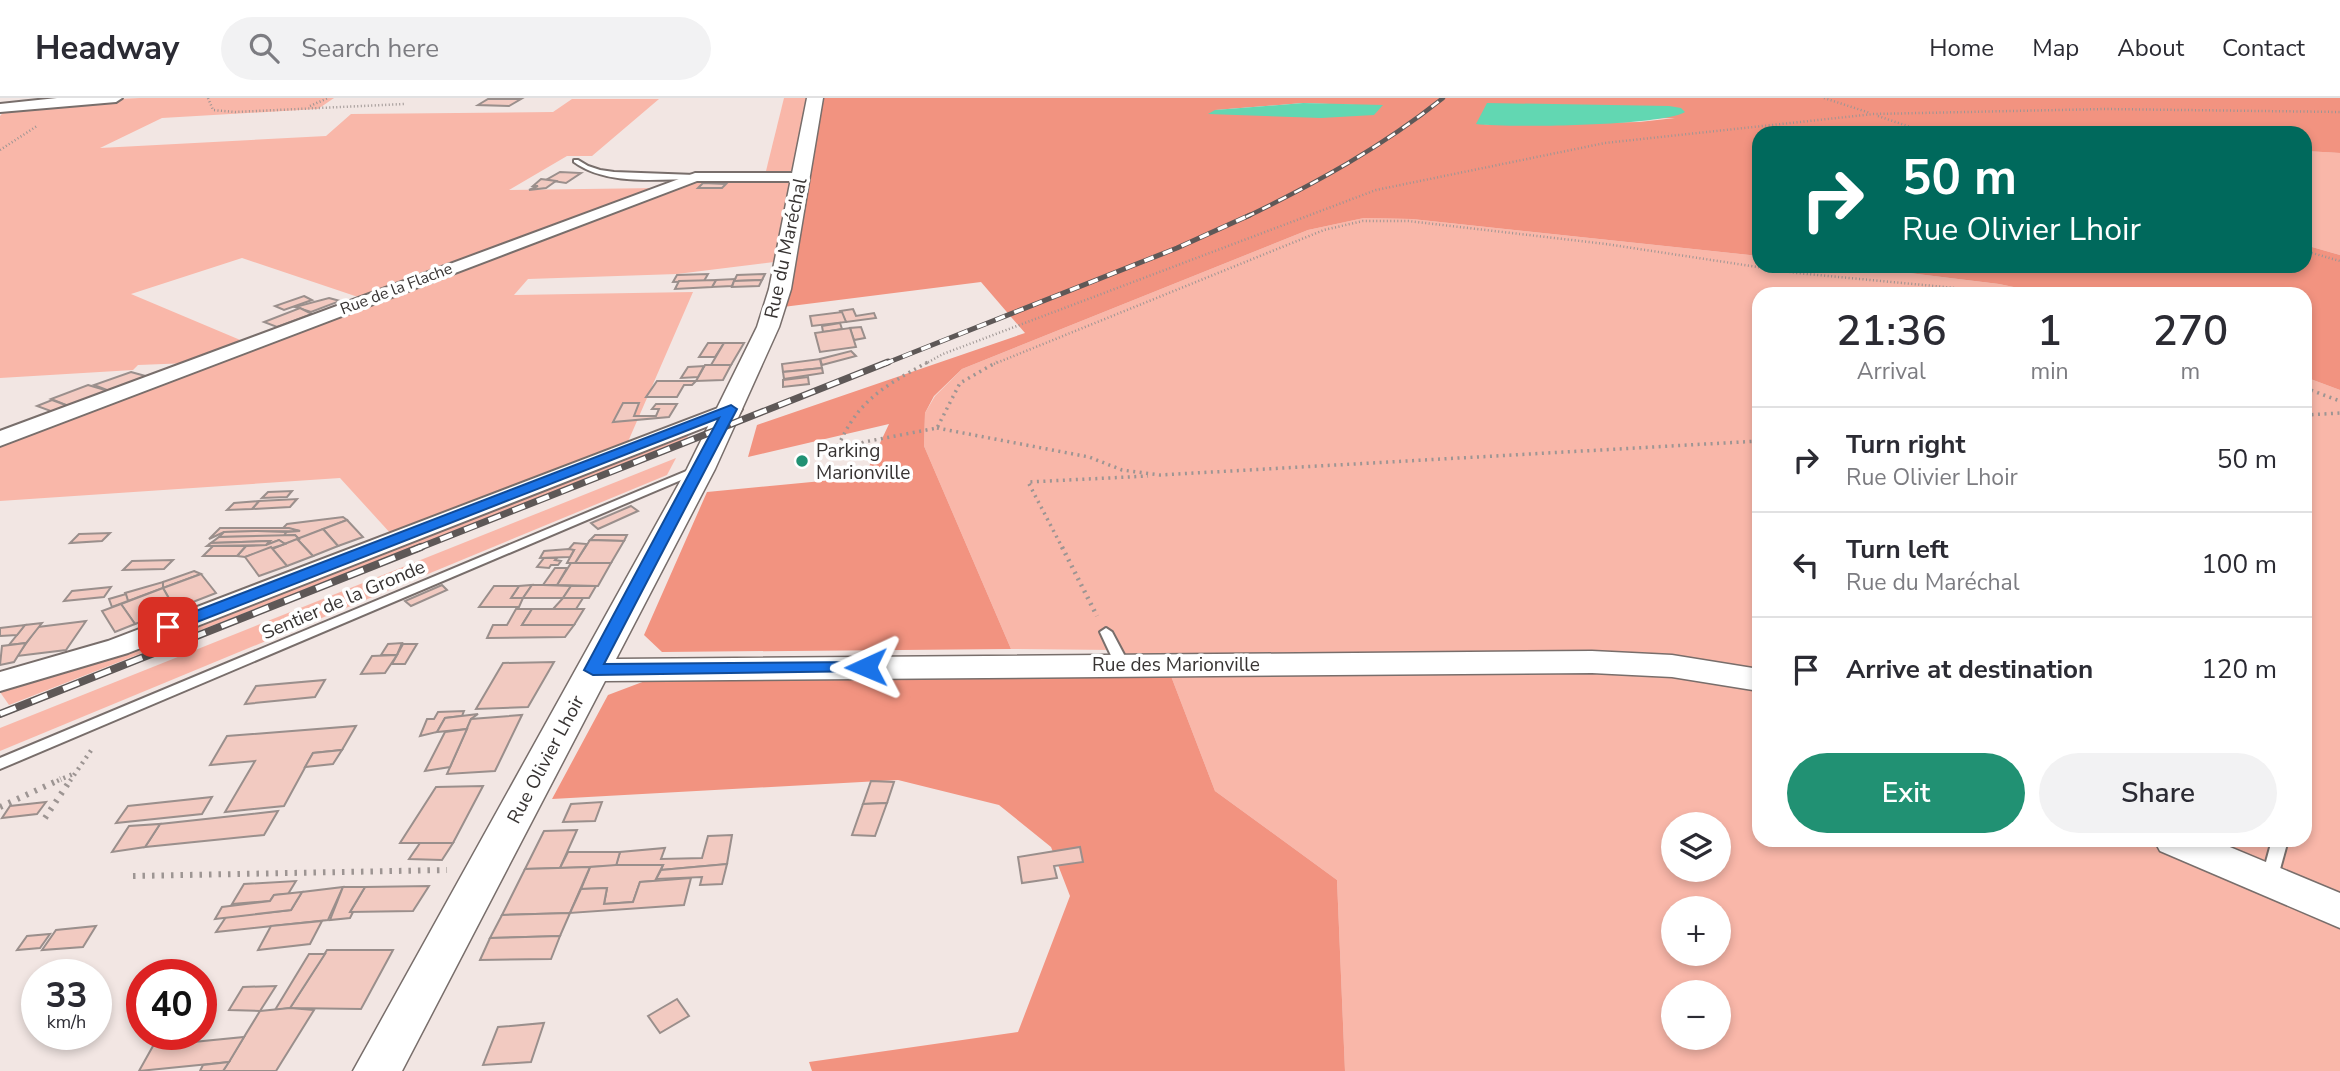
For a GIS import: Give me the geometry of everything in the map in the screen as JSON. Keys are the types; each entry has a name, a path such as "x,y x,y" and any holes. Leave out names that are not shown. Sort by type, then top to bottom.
{"street":[{"path":"0,108 116,98"},
{"name":"Rue du Maréchal","path":"731,409 768,327 780,289 815,98"},
{"name":"Rue de la Flache","path":"0,439 695,177 800,177"},
{"path":"0,682 118,647 731,409"},
{"name":"Rue Olivier Lhoir","path":"377,1071 731,409"},
{"name":"Rue des Marionville","path":"593,670 1592,662 1672,666 1752,679"},
{"path":"2191,847 2340,911"}],"lane":[{"path":"576,161 584,168 613,174 695,177"},
{"name":"Sentier de la Gronde","path":"0,764 701,469"},
{"path":"1106,632 1122,664"},
{"path":"2269,880 2278,847"}],"path":[{"path":"208,98 213,110 223,111 404,104"},
{"path":"306,108 328,98"},
{"path":"1824,98 1908,126"},
{"path":"1763,126 1874,114 2105,108 2340,112"},
{"path":"1160,475 1122,470 1089,457 937,428 864,442 833,457 849,422 864,404 886,386 943,354 1376,190 1605,143 1752,127"},
{"path":"937,428 960,383 1003,359 1324,230 1363,221 1408,221 1606,244 1752,266"},
{"path":"2312,253 2340,261"},
{"path":"1797,273 1944,287"},
{"path":"2312,390 2340,401"},
{"path":"2312,415 2340,413"},
{"path":"1106,632 1028,482 1752,441"},
{"path":"45,818 113,716"},
{"path":"0,807 75,773"},
{"path":"133,876 487,869"}],"shaded area":[{"path":"140,98 334,98 318,109 162,118 100,148 326,136 351,114 553,112 572,99 659,99 592,156 567,156 509,190 659,188 361,298 242,258 131,294 245,342 190,363 138,365 133,370 0,378 0,116 6,109 75,101"},
{"path":"784,98 806,98 792,173 765,175"},
{"path":"820,98 2340,98 2340,153 2312,151 2312,126 1752,126 1752,255 1412,219 1364,218 1308,230 962,369 934,396 925,413 924,446 1011,649 662,652 644,635 707,492 864,477 889,424 748,457 757,425 1025,333 981,282 783,307","holes":["1303,103 1382,106 1215,110","1675,118 1639,122 1490,125 1477,123"]},
{"path":"1303,103 1383,105 1374,115 1321,118 1208,114 1215,110"},
{"path":"1487,103 1669,106 1681,108 1685,112 1671,117 1617,123 1550,126 1476,124"},
{"path":"2312,151 2340,153 2340,255 2312,247"},
{"path":"695,179 791,179 774,262 677,274 528,279 514,295 693,292 627,444 392,535 340,478 0,501 0,443"},
{"path":"1364,218 1412,219 1752,255 1752,273 1909,273 2013,287 1752,287 1752,847 2312,847 2312,380 2340,390 2340,1071 1345,1071 1337,880 1215,791 1171,676 1127,676 1114,650 1011,649 924,446 925,413 935,396 962,369 1308,230"},
{"path":"2312,247 2340,255 2340,390 2312,380 2312,287 2013,287 1909,273 2312,273"},
{"path":"693,428 685,441 9,705 0,692 0,690"},
{"path":"676,458 667,475 0,751 0,728"},
{"path":"1171,676 1215,791 1337,880 1345,1071 812,1071 809,1062 1018,1032 1070,896 1051,847 999,805 898,780 552,799 608,695 645,681"}],"building":[{"path":"488,99 521,99 509,106 478,105"},
{"path":"560,172 581,173 566,183 546,180"},
{"path":"541,179 556,181 546,188 529,190 538,186 533,186"},
{"path":"703,183 726,184 722,188 698,188"},
{"path":"708,274 704,281 673,282 677,275"},
{"path":"765,274 762,280 734,281 737,275"},
{"path":"735,279 732,286 712,287 716,280"},
{"path":"716,280 712,287 675,289 679,281"},
{"path":"762,280 759,286 732,287 734,281"},
{"path":"304,296 312,300 284,310 275,306"},
{"path":"329,298 340,301 311,312 295,307"},
{"path":"300,308 312,314 277,327 264,322"},
{"path":"853,309 856,316 874,313 876,318 846,322 840,311"},
{"path":"842,312 846,322 812,326 810,316"},
{"path":"840,323 842,329 823,332 822,326"},
{"path":"861,327 865,338 854,340 850,328"},
{"path":"850,328 856,347 820,352 815,333"},
{"path":"708,343 724,343 715,357 699,357"},
{"path":"724,343 744,343 731,365 711,365"},
{"path":"851,351 856,356 822,365 820,359"},
{"path":"820,359 822,368 783,372 782,364"},
{"path":"705,365 731,365 723,380 696,381"},
{"path":"704,366 698,377 681,378 688,367"},
{"path":"822,368 823,373 784,379 783,372"},
{"path":"131,372 149,377 112,392 94,385"},
{"path":"808,377 809,384 783,387 783,380"},
{"path":"657,381 696,381 692,385 684,385 677,397 646,397"},
{"path":"88,385 112,392 71,407 51,399"},
{"path":"52,400 71,407 56,413 37,406"},
{"path":"623,403 639,403 634,416 656,416 659,409 652,409 656,404 677,404 669,417 613,422"},
{"path":"292,491 287,497 262,498 268,492"},
{"path":"297,499 290,507 252,509 259,501"},
{"path":"259,501 252,509 227,510 234,503"},
{"path":"631,506 638,511 598,529 591,523"},
{"path":"343,517 347,520 299,539 295,535 284,536 286,532 300,531 283,528 287,524"},
{"path":"347,520 363,537 338,546 323,529"},
{"path":"220,528 289,528 300,531 224,532 209,539"},
{"path":"323,529 338,546 313,556 297,539"},
{"path":"224,532 286,532 284,536 219,537"},
{"path":"110,533 102,541 70,543 79,534"},
{"path":"295,535 299,539 285,544 279,540 266,545 270,541 211,543 219,537"},
{"path":"595,535 627,535 624,541 590,540"},
{"path":"297,539 313,556 287,566 272,549"},
{"path":"279,540 285,544 245,557 237,556 246,546 266,545"},
{"path":"590,540 624,541 611,563 575,563"},
{"path":"270,541 266,545 207,546 211,543"},
{"path":"574,543 587,544 575,563 567,563 574,550 568,550"},
{"path":"213,546 246,546 237,556 203,556"},
{"path":"271,547 287,566 259,576 245,557"},
{"path":"574,550 570,557 540,558 544,551"},
{"path":"544,558 557,558 555,560 561,561 549,568 537,567"},
{"path":"173,560 164,569 123,570 132,561"},
{"path":"571,563 611,563 598,586 557,585"},
{"path":"555,568 567,568 557,585 543,585"},
{"path":"194,571 201,574 163,588 163,582"},
{"path":"201,574 216,593 175,609 163,588"},
{"path":"163,582 163,588 128,601 125,593"},
{"path":"442,585 447,590 411,606 405,601"},
{"path":"532,585 523,598 511,598 519,586"},
{"path":"532,585 571,586 563,598 523,598"},
{"path":"494,586 519,586 511,598 523,598 519,607 479,607"},
{"path":"571,586 596,586 589,598 563,598"},
{"path":"111,587 104,597 64,601 72,591"},
{"path":"163,588 175,609 135,624 121,604"},
{"path":"126,594 128,601 112,607 109,599"},
{"path":"563,598 583,598 576,609 553,609"},
{"path":"121,604 135,624 115,632 102,611"},
{"path":"516,609 532,609 522,625 574,625 565,637 487,638 493,625 507,625"},
{"path":"532,609 584,609 574,625 522,625"},
{"path":"86,621 66,650 17,656 38,627"},
{"path":"42,623 26,643 9,645 25,625"},
{"path":"25,625 17,635 0,636 0,628"},
{"path":"26,643 14,662 0,665 2,646"},
{"path":"402,643 397,655 381,655 388,644"},
{"path":"403,644 417,644 405,664 392,664"},
{"path":"397,655 385,673 361,674 372,656"},
{"path":"554,662 528,707 476,709 503,663"},
{"path":"325,680 315,697 245,704 256,686"},
{"path":"464,711 462,716 445,718 437,732 420,736 427,719 434,719 438,712"},
{"path":"478,714 471,719 467,729 437,732 445,718"},
{"path":"522,715 495,771 447,774 471,719"},
{"path":"356,726 342,750 313,753 284,806 225,812 255,761 210,765 227,736"},
{"path":"467,729 450,767 425,771 445,732"},
{"path":"342,750 333,764 305,767 313,753"},
{"path":"871,781 894,782 887,803 863,804"},
{"path":"483,786 453,843 400,843 436,787"},
{"path":"212,797 202,814 116,823 128,806"},
{"path":"46,802 37,814 2,818 10,806"},
{"path":"602,802 595,821 563,822 571,804"},
{"path":"887,803 875,836 852,835 863,804"},
{"path":"278,811 264,835 145,847 160,824"},
{"path":"160,824 145,847 112,852 129,826"},
{"path":"577,830 560,868 525,869 544,831"},
{"path":"732,835 727,864 661,870 663,865 616,865 620,852 665,848 661,859 702,858 708,836"},
{"path":"420,843 453,843 442,860 409,859"},
{"path":"1080,847 1083,862 1054,866 1057,878 1022,883 1018,857"},
{"path":"568,852 620,852 616,866 560,868"},
{"path":"727,864 722,884 700,885 702,877 656,879 661,870"},
{"path":"663,865 655,881 640,882 633,902 604,904 607,888 581,889 590,867"},
{"path":"590,867 570,913 502,915 525,869"},
{"path":"691,878 684,905 570,913 581,889 607,888 604,904 633,902 640,882"},
{"path":"296,881 288,894 274,895 270,901 232,904 244,884"},
{"path":"429,886 413,911 350,912 365,887"},
{"path":"343,887 328,920 216,932 226,917 291,910 302,892"},
{"path":"343,887 365,887 350,912 353,912 350,918 330,920"},
{"path":"302,892 291,910 215,919 222,907 270,901 274,895"},
{"path":"570,913 560,936 490,938 502,915"},
{"path":"322,921 310,944 258,950 271,926"},
{"path":"96,926 83,947 42,950 56,930"},
{"path":"50,934 40,948 17,950 27,936"},
{"path":"560,936 551,959 480,960 490,938"},
{"path":"327,950 393,950 361,1009 290,1008"},
{"path":"309,954 325,954 290,1008 275,1010"},
{"path":"276,986 260,1011 229,1010 243,987"},
{"path":"677,999 689,1016 660,1033 648,1016"},
{"path":"290,1008 314,1010 276,1071 223,1071 260,1011"},
{"path":"544,1023 531,1062 483,1065 498,1027"},
{"path":"244,1037 229,1062 139,1071 151,1050 217,1050 217,1040"},
{"path":"229,1062 223,1071 200,1071 203,1065"}],"railway":[{"path":"1250,215 1348,163 1443,98"},
{"path":"884,364 1177,248 1250,215"},
{"path":"1246,217 1250,215"},
{"path":"416,549 888,362"},
{"path":"0,714 421,547"}],"place":[{"name":"Parking Marionville","path":"802,461"}],"route":[{"path":"168,627 731,409 593,670 866,667"}]}
